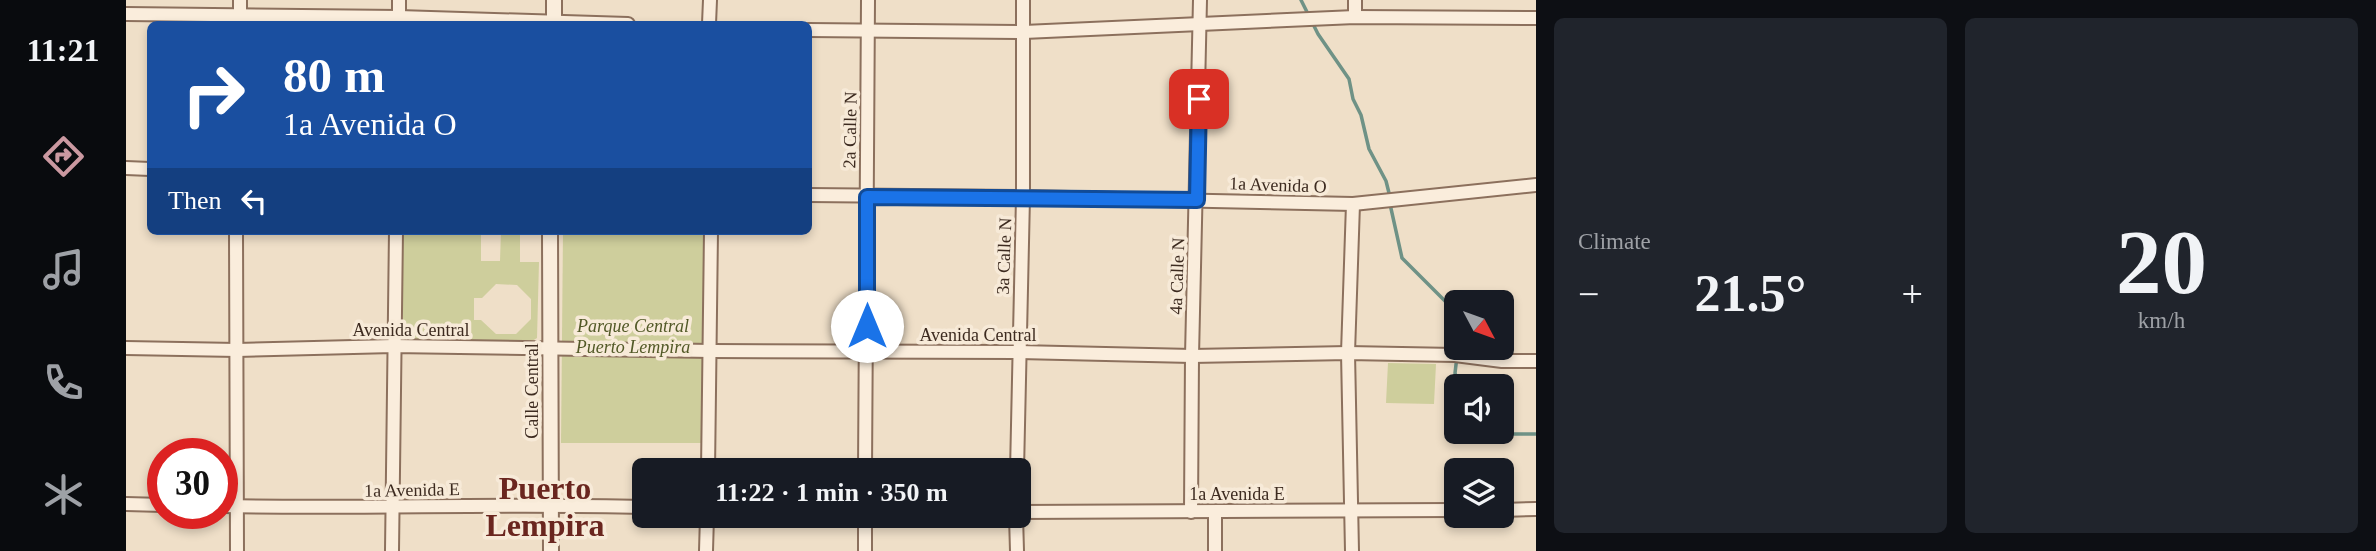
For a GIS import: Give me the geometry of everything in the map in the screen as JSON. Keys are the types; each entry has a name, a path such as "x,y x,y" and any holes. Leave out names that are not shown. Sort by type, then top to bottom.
{"street":[{"path":"240,0 240,21"},
{"path":"126,15 240,21 399,21 399,0"},
{"path":"554,0 554,21"},
{"path":"709,21 710,0"},
{"name":"2a Calle N","path":"865,458 868,0"},
{"name":"3a Calle N","path":"1017,458 1023,197 1023,0"},
{"name":"4a Calle N","path":"1191,512 1200,0"},
{"path":"1354,18 1355,0"},
{"path":"812,30 1024,32 1354,18 1536,18"},
{"path":"126,168 147,169"},
{"name":"1a Avenida O","path":"812,195 1353,204 1536,185"},
{"path":"1352,551 1348,354 1353,204"},
{"path":"236,235 237,438"},
{"path":"392,551 396,235"},
{"name":"Calle Central","path":"550,235 551,551"},
{"path":"708,458 711,235"},
{"name":"Avenida Central","path":"126,348 236,350 393,346 1192,356 1348,354 1455,355 1502,362 1536,361"},
{"path":"126,504 147,505"},
{"name":"1a Avenida E","path":"238,507 393,508 550,504 632,507"},
{"path":"1514,510 1536,509"},
{"name":"1a Avenida E","path":"1031,514 1444,510"},
{"path":"1215,513 1215,551"},
{"path":"706,528 706,551"},
{"path":"865,528 865,551"},
{"path":"1017,528 1017,551"},
{"path":"237,529 237,551"}],"green space":[{"path":"403,235 481,235 481,261 500,261 501,235 520,235 520,262 539,262 537,338 532,341 403,340","holes":["496,284 517,285 531,299 531,319 516,334 496,334 481,320 474,320 474,298 482,298"]},
{"name":"Parque Central Puerto Lempira","path":"563,235 704,235 702,443 561,443"},
{"path":"1388,363 1436,364 1434,404 1386,403"}],"waterway":[{"path":"1301,0 1318,34 1349,79 1369,149 1386,181 1390,197"},
{"path":"1390,204 1402,258 1444,300"},
{"path":"1455,374 1457,360"},
{"path":"1514,434 1536,434"}],"district":[{"name":"Puerto Lempira","path":"545,506"}],"route":[{"path":"867,326 867,197 1197,200 1199,99"}]}
